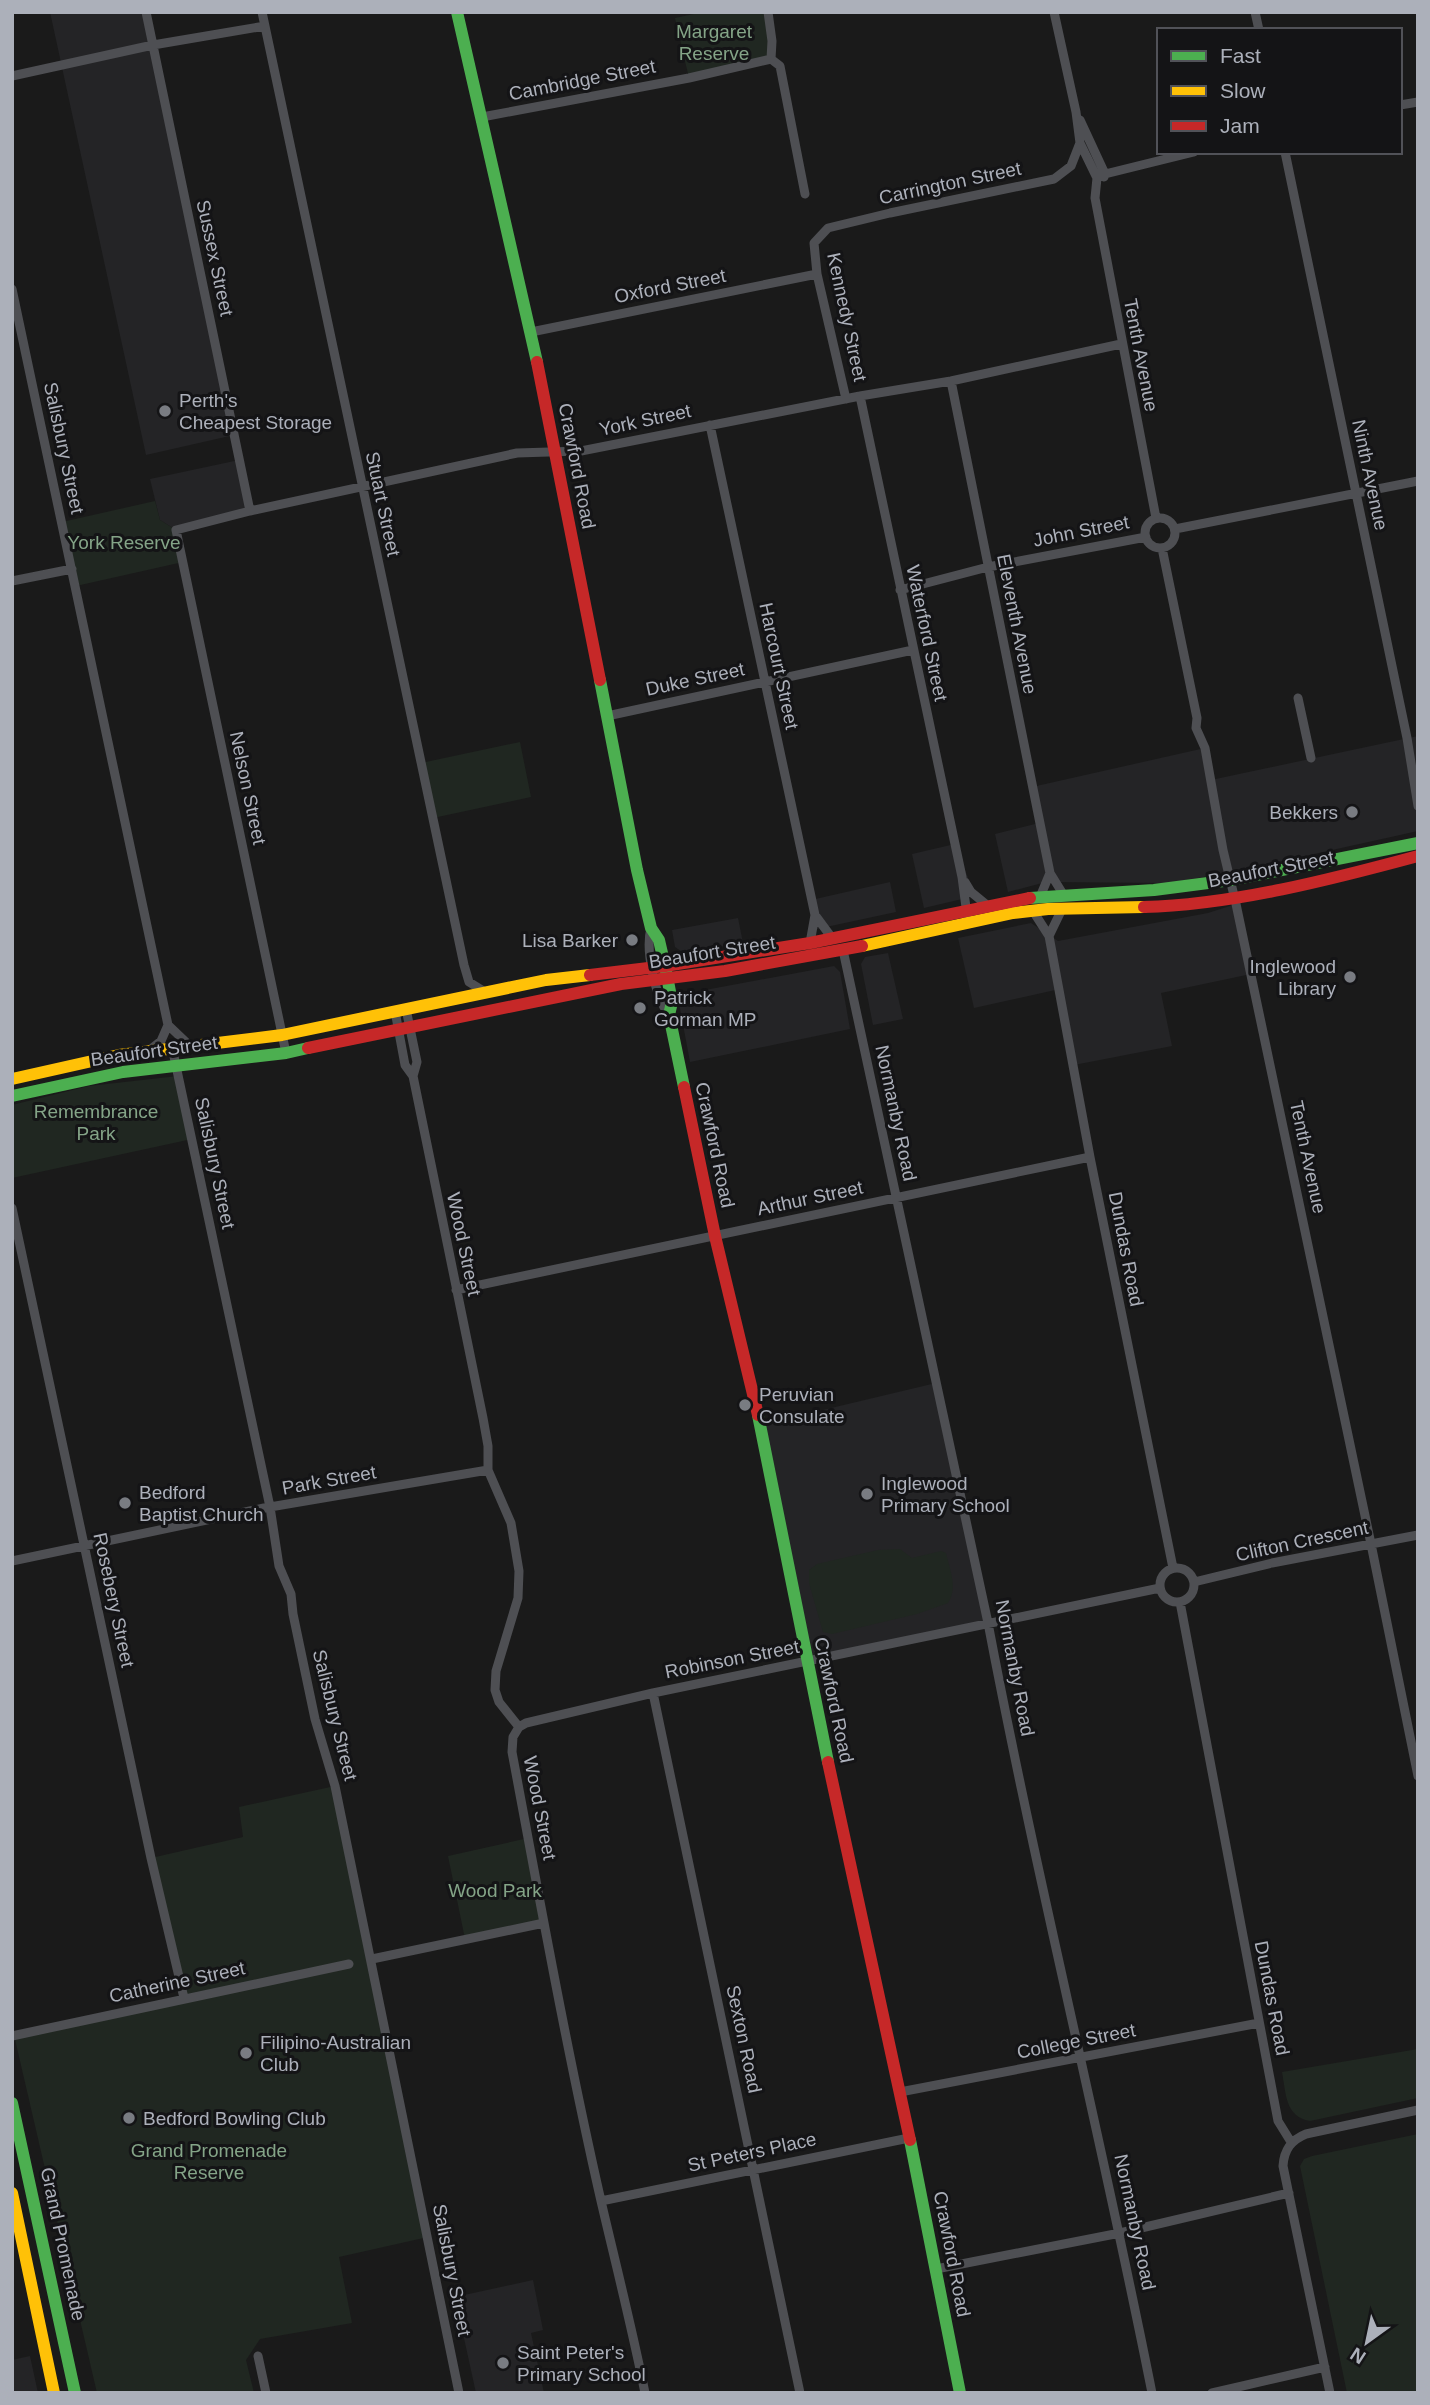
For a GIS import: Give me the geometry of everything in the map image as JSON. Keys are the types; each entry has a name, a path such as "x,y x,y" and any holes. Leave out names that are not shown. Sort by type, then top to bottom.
{"main road":[{"name":"Crawford Road","path":"457,12 531,332 637,870 651,928 659,940 660,973 672,1002 669,1015 715,1236 764,1440 806,1662 900,2092 960,2393"},
{"name":"Beaufort Street","path":"12,1079 80,1062 150,1050 282,1035 545,980 660,973 843,950 967,916 988,906 1063,894 1154,890 1231,880 1418,843"},
{"name":"Beaufort Street","path":"12,1096 123,1072 286,1053 832,938 967,916 1062,909 1175,906 1355,873 1418,856"},
{"name":"Grand Promenade","path":"12,2103 75,2393"},
{"name":"Grand Promenade","path":"12,2193 54,2393"},
{"path":"45,2349 52,2344 51,2317 54,2295"}],"street":[{"name":"Sussex Street","path":"146,12 250,511"},
{"name":"Stuart Street","path":"262,12 469,982 486,993"},
{"path":"768,12 772,41 771,59 780,66 805,194"},
{"path":"1054,12 1076,112 1080,143 1101,176"},
{"path":"12,76 153,45 265,26"},
{"name":"Cambridge Street","path":"482,117 689,78 771,59"},
{"path":"1076,112 1101,176"},
{"name":"Carrington Street","path":"814,243 828,228 1054,179 1071,166 1080,143"},
{"path":"1101,176 1186,154"},
{"name":"Ninth Avenue","path":"1284,154 1407,738 1418,806"},
{"name":"Tenth Avenue","path":"1101,176 1095,198 1156,519"},
{"name":"Kennedy Street","path":"814,243 817,274 846,399"},
{"name":"Oxford Street","path":"531,332 817,274"},
{"name":"Salisbury Street","path":"12,289 168,1025"},
{"name":"York Street","path":"176,530 250,511 517,453 581,452 860,396 951,381 1121,344"},
{"name":"Eleventh Avenue","path":"951,381 1050,873 1063,894"},
{"name":"Waterford Street","path":"860,396 962,877 967,916"},
{"name":"Harcourt Street","path":"710,425 815,915 810,943"},
{"path":"1175,529 1418,481"},
{"path":"1156,519 1168,520 1175,529 1172,542 1162,548 1150,544 1146,537 1147,526 1156,519"},
{"name":"Nelson Street","path":"176,530 286,1053"},
{"name":"John Street","path":"900,590 988,567 1146,537"},
{"name":"Tenth Avenue","path":"1162,548 1197,718 1196,728 1205,747 1223,850 1418,1776"},
{"path":"12,581 72,569"},
{"name":"Duke Street","path":"607,716 913,650"},
{"path":"1298,698 1311,758"},
{"path":"1040,897 1050,873"},
{"name":"Waterford Street","path":"962,877 971,892 988,906"},
{"path":"1049,936 1062,909"},
{"name":"Dundas Road","path":"1033,911 1049,936 1090,1157 1173,1569"},
{"name":"Harcourt Street","path":"815,915 832,938"},
{"name":"Normanby Road","path":"843,950 988,1623 1004,1711 1120,2233 1152,2393"},
{"name":"Wood Street","path":"400,1010 404,1030 417,1062 413,1076 488,1446 488,1470 511,1523 519,1571 518,1598 495,1680 499,1702 519,1727 513,1737 512,1752 544,1923 601,2201 623,2286 645,2393"},
{"path":"150,1050 161,1041 168,1025 190,1046"},
{"name":"Salisbury Street","path":"172,1047 270,1507 279,1566 291,1594 315,1718 335,1786 460,2393"},
{"name":"Arthur Street","path":"456,1290 1090,1157"},
{"name":"Rosebery Street","path":"12,1208 184,1998"},
{"name":"Park Street","path":"12,1561 270,1507 488,1470"},
{"name":"Clifton Crescent","path":"1194,1582 1272,1563 1418,1535"},
{"path":"1173,1569 1184,1569 1194,1582 1192,1595 1180,1602 1167,1599 1160,1588 1163,1576 1173,1569"},
{"name":"Robinson Street","path":"519,1727 526,1723 653,1693 1160,1588"},
{"name":"Dundas Road","path":"1180,1602 1278,2121 1292,2142"},
{"name":"Sexton Road","path":"653,1693 800,2393"},
{"path":"372,1959 544,1923"},
{"name":"Catherine Street","path":"12,2036 349,1964"},
{"name":"College Street","path":"900,2092 1259,2023"},
{"path":"1330,2393 1283,2166 1284,2157 1292,2142 1306,2134 1418,2110"},
{"name":"St Peters Place","path":"601,2201 909,2138"},
{"path":"936,2269 1120,2233 1289,2193"},
{"path":"258,2356 266,2393"},
{"path":"1212,2393 1325,2367"}],"shaded area":[{"path":"50,12 146,12 234,435 146,455"},
{"path":"239,460 250,511 176,530 160,520 150,479"},
{"path":"1418,736 1418,831 1228,873 1167,883 1046,882 1008,892 995,834 1039,823 1032,787 1205,748 1211,780"},
{"path":"955,844 975,896 924,908 912,854"},
{"path":"890,882 896,912 812,930 811,900"},
{"path":"1236,904 1251,974 1161,993 1172,1046 1074,1065 1060,989 974,1008 958,938 1031,923 1058,941 1208,913"},
{"path":"738,918 743,943 684,953 675,947 672,930"},
{"path":"888,953 903,1019 873,1025 861,964 865,957"},
{"path":"834,966 840,972 850,1029 690,1062 679,1003 689,993"},
{"name":"Inglewood Primary School","path":"936,1383 985,1624 806,1662 760,1425"},
{"name":"Saint Peter's Primary School","path":"533,2280 543,2330 531,2333 544,2393 476,2393 455,2297"},
{"path":"30,2356 38,2393 12,2393 12,2360"}],"green space":[{"name":"Margaret Reserve","path":"703,12 765,12 771,59 689,78 675,18"},
{"name":"York Reserve","path":"155,501 160,520 176,530 183,562 76,586 62,522"},
{"path":"520,742 531,797 433,818 421,763"},
{"name":"Remembrance Park","path":"178,1076 192,1139 12,1178 12,1105 89,1086"},
{"path":"900,1549 912,1558 941,1551 946,1553 953,1585 948,1603 917,1614 832,1634 823,1632 809,1583 809,1570 817,1564 878,1550"},
{"name":"Grand Promenade Reserve","path":"335,1786 428,2237 339,2257 352,2323 260,2339 246,2360 254,2393 97,2393 14,2035 183,1998 151,1858 243,1837 239,1807"},
{"name":"Wood Park","path":"524,1839 544,1923 465,1939 448,1856"},
{"path":"1418,2049 1418,2098 1310,2121 1296,2115 1288,2103 1282,2072"},
{"path":"1418,2134 1418,2393 1347,2393 1300,2166 1304,2159 1312,2156"}],"traffic: fast":[{"path":"457,12 537,362"},
{"path":"600,680 637,870 651,928 659,940 665,966 672,1002 669,1015 684,1087"},
{"path":"1030,898 1154,890 1231,880 1418,843"},
{"path":"12,1096 123,1072 286,1053 308,1048"},
{"path":"758,1415 828,1762"},
{"path":"12,2103 75,2393"},
{"path":"910,2140 960,2393"}],"traffic: slow":[{"path":"862,946 1013,913 1048,909 1144,907"},
{"path":"12,1079 119,1055 282,1035 546,980 590,975"},
{"path":"12,2193 54,2393"}],"traffic: jam":[{"path":"537,362 600,680"},
{"path":"1144,907 1247,896 1317,882 1418,856"},
{"path":"590,975 810,943 1030,898"},
{"path":"308,1048 621,984 725,971 862,946"},
{"path":"684,1087 715,1236 758,1415"},
{"path":"828,1762 910,2140"}],"place":[{"name":"Perth's Cheapest Storage","path":"165,411"},
{"name":"Bekkers","path":"1352,812"},
{"name":"Lisa Barker","path":"632,940"},
{"name":"Inglewood Library","path":"1350,977"},
{"name":"Patrick Gorman MP","path":"640,1008"},
{"name":"Peruvian Consulate","path":"745,1405"},
{"name":"Inglewood Primary School","path":"867,1494"},
{"name":"Bedford Baptist Church","path":"125,1503"},
{"name":"Filipino-Australian Club","path":"246,2053"},
{"name":"Bedford Bowling Club","path":"129,2118"},
{"name":"Saint Peter's Primary School","path":"503,2363"}]}
